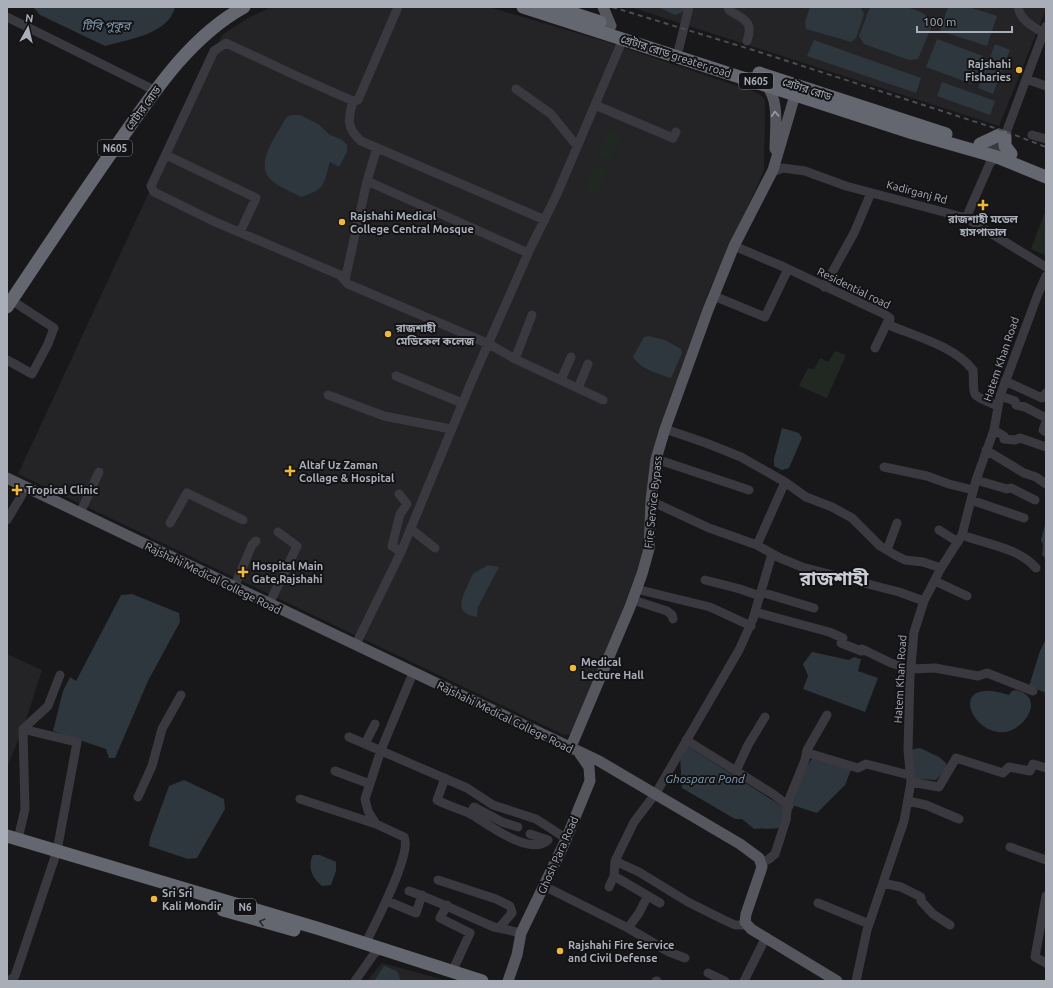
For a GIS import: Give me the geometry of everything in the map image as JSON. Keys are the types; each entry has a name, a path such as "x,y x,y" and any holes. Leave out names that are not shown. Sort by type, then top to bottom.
{"highway":[{"name":"গ্রেটার রোড","path":"8,302 129,123 150,88 192,40 234,7"},
{"name":"গ্রেটার রোড","path":"129,123 169,73 198,41 244,7"},
{"name":"গ্রেটার রোড greater road","path":"523,7 913,133 994,153"},
{"name":"গ্রেটার রোড","path":"553,7 582,11 611,26 994,153"},
{"path":"994,153 1005,146 1002,136"},
{"path":"994,153 1002,136"},
{"name":"N605","path":"994,153 1046,168"},
{"name":"N605","path":"994,153 1046,177"},
{"name":"N6","path":"11,840 456,976 482,981"},
{"name":"N6","path":"56,855 366,943 378,951"}],"main road":[{"path":"603,7 611,26"},
{"name":"Fire Service Bypass","path":"766,85 773,96 775,109 773,170"},
{"name":"Fire Service Bypass","path":"575,749 633,600 649,549 651,501 656,460 665,429 734,246 773,170 795,95"},
{"name":"Rajshahi Medical College Road","path":"7,475 270,602 357,642 575,749"},
{"name":"Rajshahi Medical College Road","path":"7,478 575,749"},
{"path":"575,749 586,760 590,775 614,770"},
{"path":"575,749 656,793 740,844 759,858 762,867 746,914 745,922 766,938 837,981"},
{"name":"Ghosh Para Road","path":"508,981 530,916 567,838 590,775"},
{"name":"Ghosh Para Road","path":"500,981 511,952 524,933"}],"street":[{"path":"398,7 358,100 353,101 226,43 214,51 151,186 154,192 213,221 340,275 348,284 489,344 515,359 602,400"},
{"path":"679,48 689,7"},
{"path":"728,7 729,10 748,22 750,30 747,41"},
{"path":"1002,136 1010,120 1045,33 1023,19 1018,7"},
{"path":"7,17 150,88"},
{"path":"357,642 401,552 462,402 577,146 623,39"},
{"path":"1026,79 1046,86"},
{"path":"516,89 551,114 577,146"},
{"path":"353,101 349,121 350,128 361,141 544,220"},
{"path":"595,105 624,113 673,138 676,132"},
{"path":"1032,135 1046,139"},
{"path":"345,280 367,181 377,148"},
{"path":"966,218 994,153"},
{"path":"166,155 256,198 240,232"},
{"name":"Kadirganj Rd","path":"773,170 783,168 805,172 966,218 1046,267"},
{"path":"367,181 526,252 530,249"},
{"path":"824,287 854,233 871,192"},
{"name":"Residential road","path":"734,246 788,269 890,318 890,325 953,352 966,361 973,370 972,392 975,396 997,406"},
{"path":"714,296 765,317 788,269"},
{"name":"Hatem Khan Road","path":"856,981 869,924 904,821 908,801 910,779 908,750 914,632 924,600 941,568 960,539 976,480 994,430 997,406 1000,396 1046,276"},
{"path":"8,302 54,328 48,344 32,374 10,362"},
{"path":"515,359 532,315"},
{"path":"875,348 890,318"},
{"path":"561,380 571,357"},
{"path":"578,388 588,364"},
{"path":"396,376 462,402"},
{"path":"1005,381 1026,389 1042,398 1046,393"},
{"path":"328,395 384,416 451,429"},
{"path":"1000,396 1015,401 1016,405 1046,418"},
{"path":"1046,422 1043,430 1046,432"},
{"path":"665,429 741,457 785,482 806,497 832,507 852,518 887,550 905,560 924,562 941,568"},
{"path":"994,430 1004,436 1004,439 1015,440 1020,438 1046,447"},
{"path":"986,450 1024,473 1036,477 1046,484"},
{"path":"656,460 749,490"},
{"path":"884,467 927,476 949,484 973,490"},
{"path":"81,511 99,472"},
{"path":"976,480 1007,489 1011,488 1035,500"},
{"path":"757,545 785,482"},
{"path":"7,520 26,488"},
{"path":"170,523 187,493 243,520"},
{"path":"399,494 407,504 400,514 392,546 401,552"},
{"path":"971,500 1024,518"},
{"path":"651,501 709,528 757,545 772,554 802,567 924,600"},
{"path":"887,550 897,523"},
{"path":"411,529 435,548"},
{"path":"940,530 960,539 1006,549 1029,560 1036,568"},
{"path":"270,602 298,546 278,532"},
{"path":"235,585 252,546 256,541"},
{"path":"609,887 614,876 615,861 634,822 656,793 727,673 751,626 772,554"},
{"path":"705,580 814,608"},
{"path":"935,581 967,596"},
{"path":"636,589 710,607 751,626"},
{"path":"633,600 667,611 672,614 673,619"},
{"path":"755,612 829,632 843,638 841,643 860,651 862,649 891,663 911,669 935,668 978,676 987,673 1033,691"},
{"path":"376,824 368,811 365,799 381,750 413,673"},
{"path":"11,840 25,809 23,730 48,706 60,675"},
{"path":"138,797 152,766 162,728 181,695"},
{"path":"761,864 769,860 775,854 786,820 788,802 808,753 807,750 827,715"},
{"path":"736,771 748,745 765,717"},
{"path":"365,744 375,724"},
{"path":"9,981 15,976 56,855 77,742 23,730"},
{"path":"350,737 467,788 493,805 536,819 567,838"},
{"path":"686,740 773,794 788,806"},
{"path":"808,753 858,768 866,764 939,787 956,758 1003,774 1009,767 1030,771 1034,764 1046,768"},
{"path":"335,771 370,784"},
{"path":"444,778 437,800 470,814 507,836 530,845 540,845 548,840 530,834"},
{"path":"300,799 376,824 404,837 406,841 404,854 387,901 366,943"},
{"path":"908,801 926,805 959,819"},
{"path":"470,814 474,807 502,822 518,827"},
{"path":"1010,847 1046,860"},
{"path":"615,861 639,872 688,902 722,919 735,925 748,925"},
{"path":"614,876 660,903"},
{"path":"438,880 496,899 510,906 513,910 530,916"},
{"path":"883,883 897,886 921,897 921,901 933,914 950,925"},
{"path":"544,886 628,928 669,952 685,958"},
{"path":"409,891 422,895 499,928 524,933"},
{"path":"387,901 416,913 422,895"},
{"path":"1046,896 1035,957 1046,963"},
{"path":"628,928 639,913 645,901"},
{"path":"818,903 869,924"},
{"path":"446,905 440,918 470,933 456,976"},
{"path":"499,928 513,910"},
{"path":"744,981 766,938"},
{"path":"355,981 378,951"},
{"path":"708,973 725,981"}],"shaded area":[{"name":"রাজশাহী মেডিকেল কলেজ","path":"271,7 489,7 604,41 758,93 765,100 764,171 710,288 665,413 641,563 611,646 572,734 564,735 18,474 222,35 248,18"},
{"path":"630,7 1046,7 1046,9 999,126"},
{"path":"609,130 622,136 610,161 597,155"},
{"path":"595,164 608,170 596,195 584,189"},
{"path":"1046,209 1046,256 1031,249"},
{"path":"835,351 846,355 827,398 799,386 808,368 814,369 820,358 828,362"},
{"path":"7,654 42,670 23,729 7,767"},
{"path":"382,963 448,981 367,981"}],"water":[{"name":"টিবি পুকুর","path":"33,7 175,7 171,16 156,30 135,38 105,46 40,15"},
{"path":"658,7 685,7 685,11 675,15"},
{"path":"810,7 861,8 864,14 856,38 851,42 806,29 805,22"},
{"path":"870,7 903,7 919,11 932,21 931,28 918,59 909,60 864,44 859,36"},
{"path":"948,7 969,7 997,16 987,46 940,31"},
{"path":"937,39 983,56 972,84 926,67"},
{"path":"814,40 921,78 916,93 807,56"},
{"path":"995,44 1010,50 993,94 978,88"},
{"path":"942,82 995,101 990,115 937,96"},
{"path":"300,115 318,124 330,135 341,139 347,145 347,152 339,167 330,162 322,185 315,191 301,197 274,183 266,174 265,167 268,150 272,142 284,121 288,116"},
{"path":"649,336 665,340 681,349 682,353 671,378 645,368 633,357 644,337"},
{"path":"782,428 799,433 802,438 789,468 782,470 774,466 774,459"},
{"path":"1046,521 1046,559 1042,555 1043,545 1041,540"},
{"path":"488,565 499,567 478,607 477,617 466,613 463,610 462,602 473,574"},
{"path":"132,594 179,613 180,622 148,681 115,758 109,758 106,749 53,731 63,691 70,677 76,681 121,595"},
{"path":"1046,639 1046,693 1029,686 1040,651"},
{"path":"812,652 849,660 854,657 861,659 858,671 878,678 865,712 803,689 808,676 803,664"},
{"path":"1016,690 1026,694 1030,700 1031,708 1023,723 1007,732 998,732 982,725 976,718 970,704 971,698 976,693 991,691 1009,695 1012,691"},
{"name":"Ghospara Pond","path":"687,746 785,808 780,827 774,829 754,829 742,819 735,819 682,788 680,757"},
{"path":"920,748 939,757 946,763 947,769 936,780 916,779 910,769 909,760 911,752 913,749"},
{"path":"814,756 851,770 845,785 817,813 792,805 796,785"},
{"path":"184,780 224,799 225,809 197,858 188,859 149,846 150,838 169,786"},
{"path":"313,855 320,855 336,862 336,871 331,885 322,886 313,876 310,864"},
{"path":"384,966 397,971 401,981 374,981"}],"railway":[{"path":"612,7 753,50 1007,132 1046,147"}],"place":[{"name":"Rajshahi Fisharies","path":"1019,70"},
{"name":"রাজশাহী মডেল হাসপাতাল","path":"983,205"},
{"name":"Rajshahi Medical College Central Mosque","path":"342,222"},
{"name":"রাজশাহী মেডিকেল কলেজ","path":"388,334"},
{"name":"Altaf Uz Zaman Collage & Hospital","path":"290,471"},
{"name":"Tropical Clinic","path":"17,490"},
{"name":"Hospital Main Gate,Rajshahi","path":"243,572"},
{"name":"Medical Lecture Hall","path":"573,668"},
{"name":"Sri Sri Kali Mondir","path":"154,899"},
{"name":"Rajshahi Fire Service and Civil Defense","path":"560,951"}],"district":[{"name":"রাজশাহী","path":"834,578"}]}
